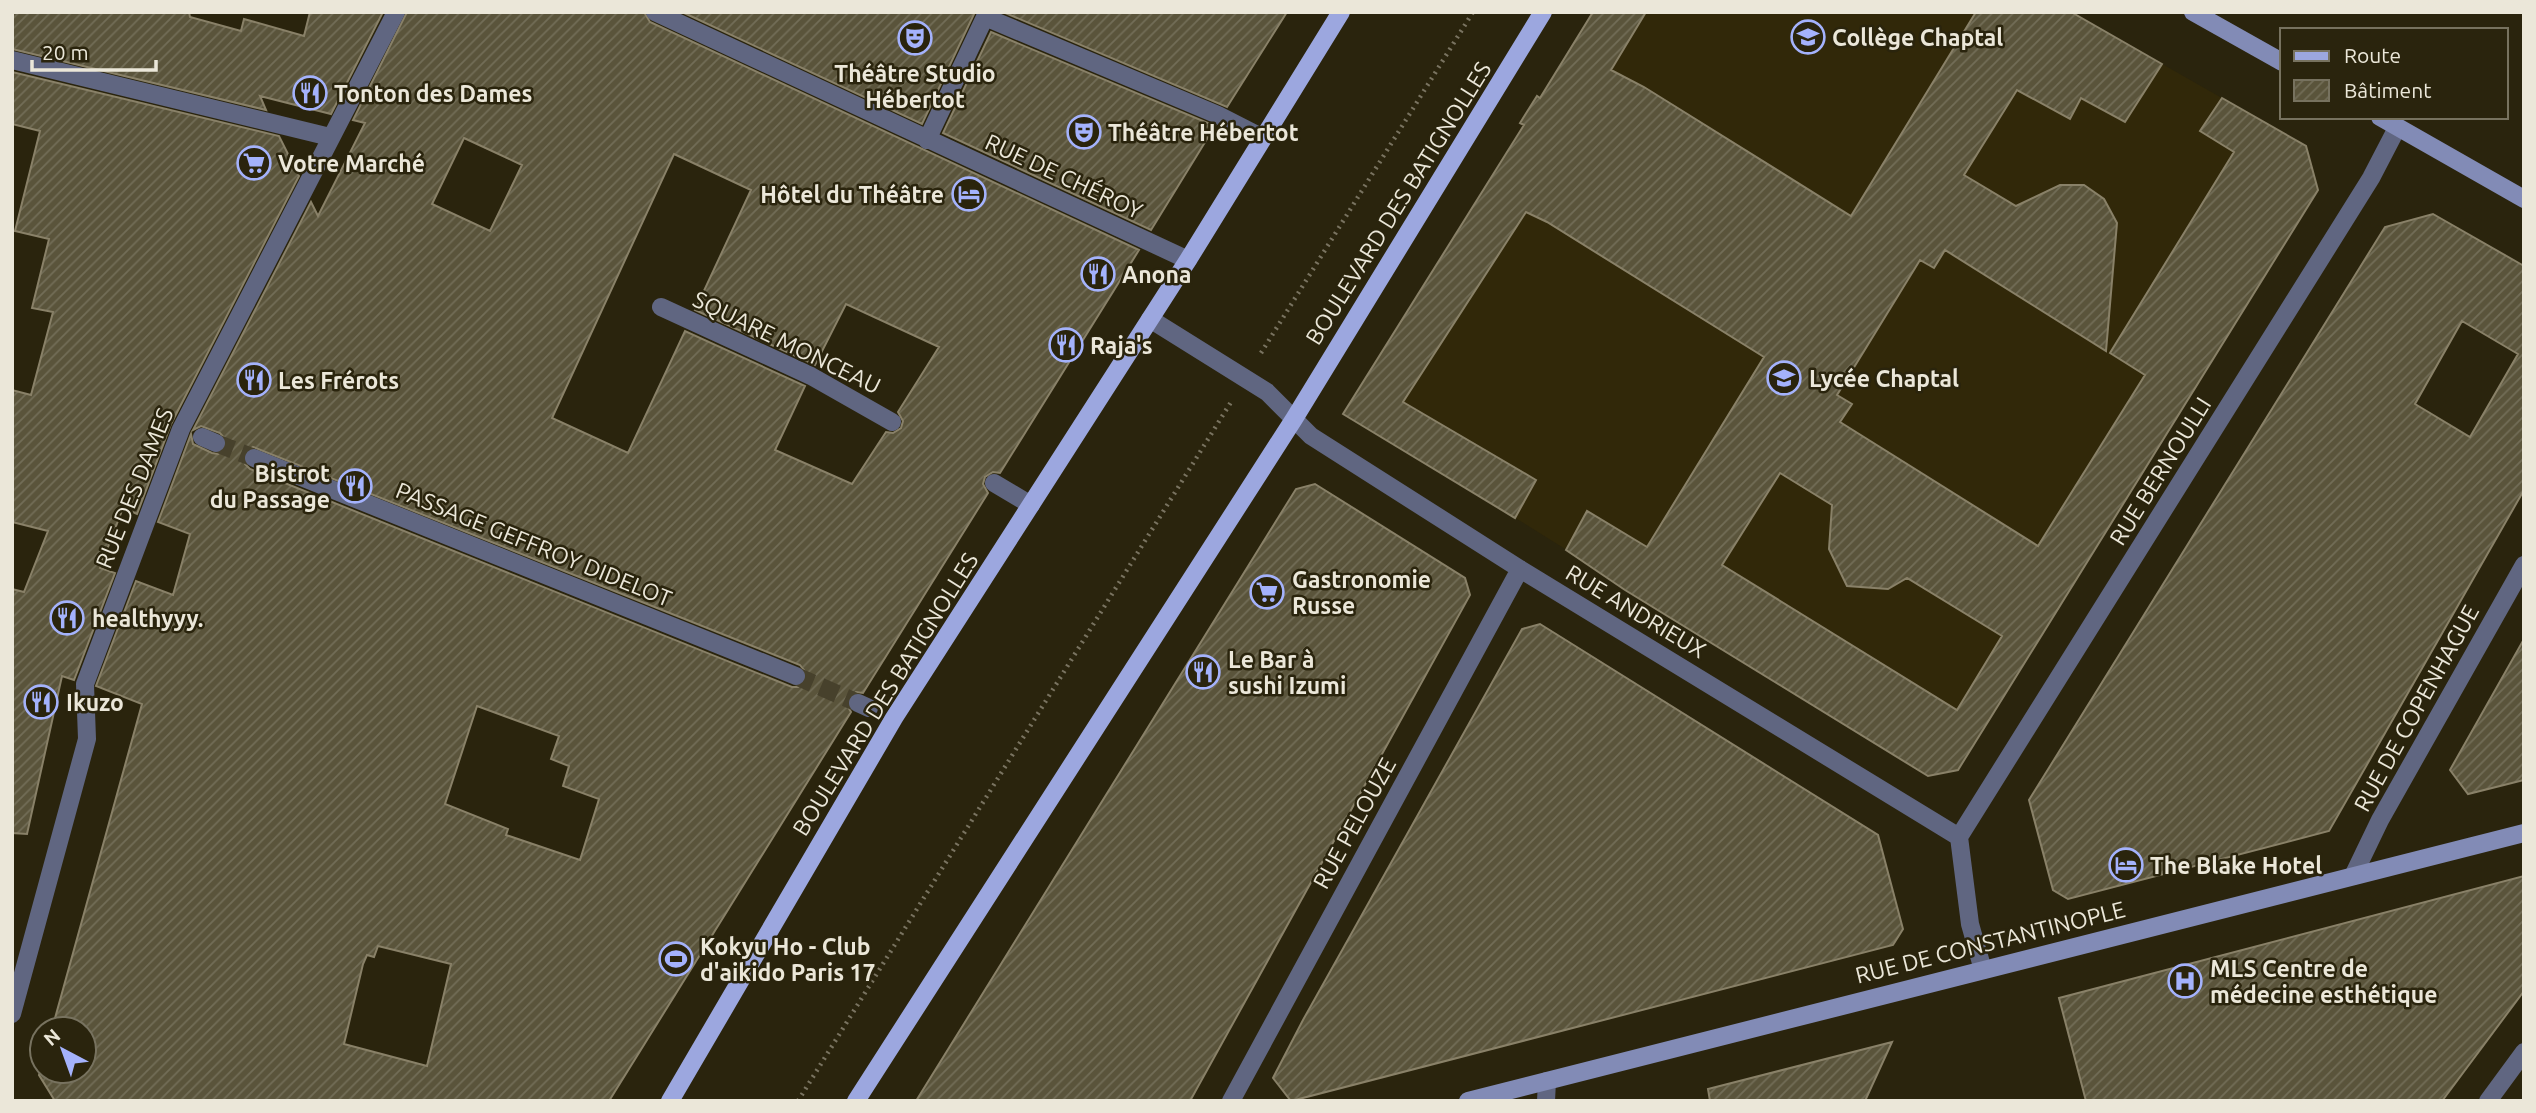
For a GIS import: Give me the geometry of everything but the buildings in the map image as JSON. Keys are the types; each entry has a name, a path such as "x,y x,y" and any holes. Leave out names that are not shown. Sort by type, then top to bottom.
{"main road":[{"name":"BOULEVARD DES BATIGNOLLES","path":"670,1101 894,718 1188,260 1341,12"},
{"name":"BOULEVARD DES BATIGNOLLES","path":"856,1101 1294,419 1543,12"},
{"path":"2193,12 2280,61"},
{"path":"2383,119 2524,199"},
{"name":"RUE DE CONSTANTINOPLE","path":"1468,1101 2524,833"}],"street":[{"name":"RUE DES DAMES","path":"12,1014 87,739 85,684 181,429 396,12"},
{"name":"RUE DE CHÉROY","path":"654,12 1188,260"},
{"path":"927,139 985,17 1218,115 1263,138"},
{"path":"12,60 330,137"},
{"name":"RUE BERNOULLI","path":"1959,836 2371,178 2397,128"},
{"name":"SQUARE MONCEAU","path":"661,307 811,376 892,422"},
{"path":"1150,319 1267,392 1294,419"},
{"name":"RUE ANDRIEUX","path":"1294,419 1311,436 1520,569 1959,836"},
{"name":"PASSAGE GEFFROY DIDELOT","path":"254,458 796,676"},
{"path":"994,483 1031,505"},
{"name":"RUE DE COPENHAGUE","path":"2353,876 2380,820 2524,565"},
{"name":"RUE PELOUZE","path":"1231,1101 1520,569"},
{"path":"1959,836 1970,924 1983,970"},
{"path":"2488,1101 2524,1052"},
{"path":"1546,1101 1547,1081"}],"path":[{"name":"BOULEVARD DES BATIGNOLLES","path":"797,1101 1474,12"}],"shaded area":[{"name":"Lycée Chaptal","path":"1593,12 2071,12 2306,146 2318,190 1958,770 1928,776 1389,439 1387,441 1343,414 1523,126 1520,123 1541,98"}],"tunnel":[{"path":"216,443 254,458"},
{"path":"796,676 858,703"}],"place":[{"name":"Collège Chaptal","path":"1808,37"},
{"name":"Théâtre Studio Hébertot","path":"915,38"},
{"name":"Tonton des Dames","path":"310,93"},
{"name":"Théâtre Hébertot","path":"1084,132"},
{"name":"Votre Marché","path":"254,163"},
{"name":"Hôtel du Théâtre","path":"969,194"},
{"name":"Anona","path":"1098,274"},
{"name":"Raja's","path":"1066,345"},
{"name":"Lycée Chaptal","path":"1784,378"},
{"name":"Les Frérots","path":"254,380"},
{"name":"Bistrot du Passage","path":"355,486"},
{"name":"Gastronomie Russe","path":"1267,592"},
{"name":"healthyyy.","path":"67,618"},
{"name":"Le Bar à sushi Izumi","path":"1203,672"},
{"name":"Ikuzo","path":"41,702"},
{"name":"The Blake Hotel","path":"2126,865"},
{"name":"Kokyu Ho - Club d'aikido Paris 17","path":"676,959"},
{"name":"MLS Centre de médecine esthétique","path":"2185,981"}]}
